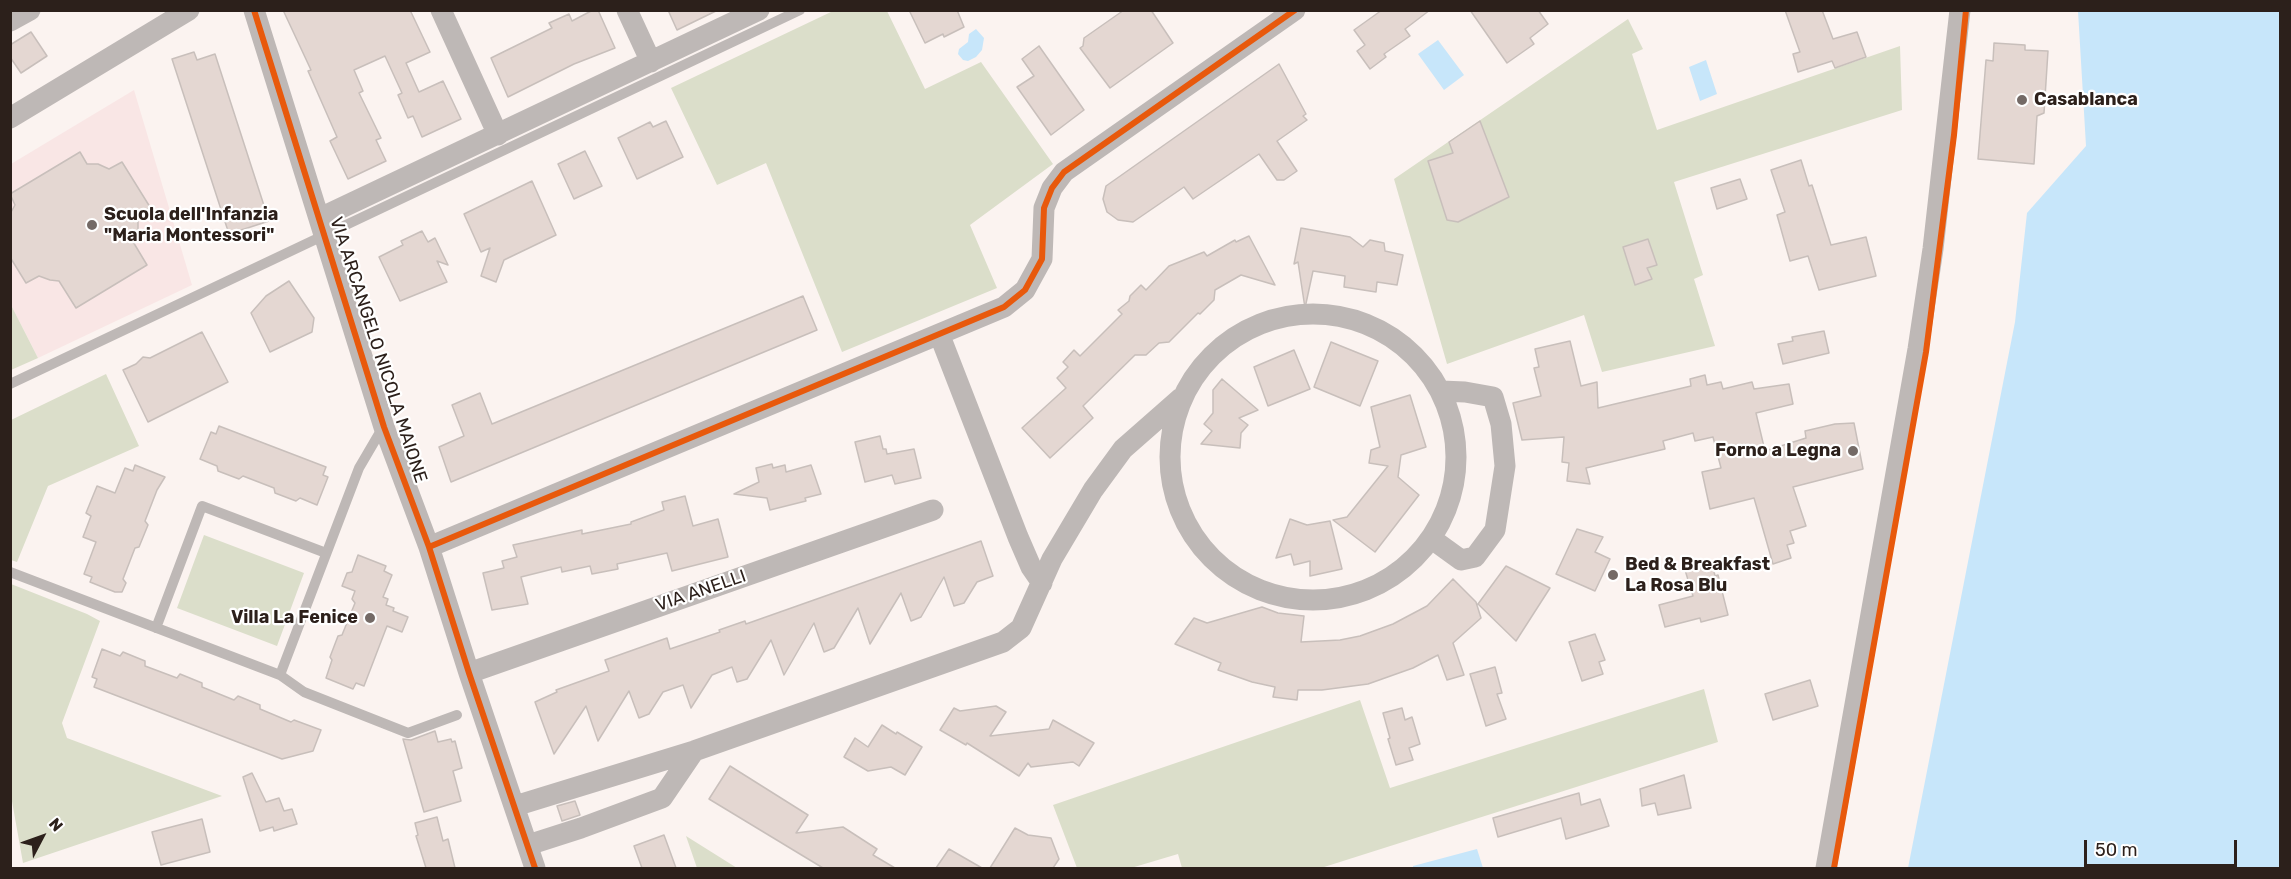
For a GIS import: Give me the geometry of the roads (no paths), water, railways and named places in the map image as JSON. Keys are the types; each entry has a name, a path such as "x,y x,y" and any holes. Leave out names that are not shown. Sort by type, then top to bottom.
{"street":[{"path":"10,21 30,10"},
{"path":"10,118 189,10"},
{"name":"VIA ARCANGELO NICOLA MAIONE","path":"254,10 384,427 429,547 469,673 536,868"},
{"path":"441,10 498,135"},
{"path":"627,10 651,62"},
{"path":"322,227 498,135 759,10"},
{"path":"429,547 940,336 1004,307 1025,290 1042,259 1044,208 1052,188 1064,172 1295,10"},
{"path":"1826,868 1933,249 1960,10"},
{"path":"1309,313 1349,318 1386,333 1418,358 1442,391 1454,428 1457,467 1450,505 1432,539 1406,568 1374,588 1337,599 1298,601 1261,591 1227,572 1199,545 1180,512 1170,474 1171,435 1182,398 1203,364 1233,337 1269,320 1309,313"},
{"path":"940,336 1018,537 1031,567 1042,583"},
{"path":"1432,539 1461,560 1475,557 1495,530 1504,466 1502,424 1492,397 1442,391"},
{"path":"515,806 694,751 1003,642 1021,628 1052,559 1093,490 1123,449 1182,398"},
{"name":"VIA ANELLI","path":"469,673 933,510"},
{"path":"528,846 662,798 694,751"}],"lane":[{"path":"10,384 322,227 800,10"},
{"path":"280,675 359,468 384,427"},
{"path":"156,628 202,506 326,553"},
{"path":"10,572 280,675 304,692 408,733 457,716"}],"water":[{"path":"2078,11 2280,11 2280,868 1908,868 2015,322 2027,213 2086,146"},
{"path":"976,29 984,38 982,50 976,57 968,61 963,60 958,54 959,49 968,42 969,34"},
{"path":"1438,40 1464,75 1444,90 1418,54"},
{"path":"1706,60 1717,94 1700,101 1689,67"},
{"path":"1477,849 1483,868 1413,868 1413,866"}],"place":[{"name":"Casablanca","path":"2022,100"},
{"name":"Scuola dell'Infanzia \"Maria Montessori\"","path":"92,225"},
{"name":"Forno a Legna","path":"1853,451"},
{"name":"Bed & Breakfast La Rosa Blu","path":"1613,575"},
{"name":"Villa La Fenice","path":"370,618"}]}
